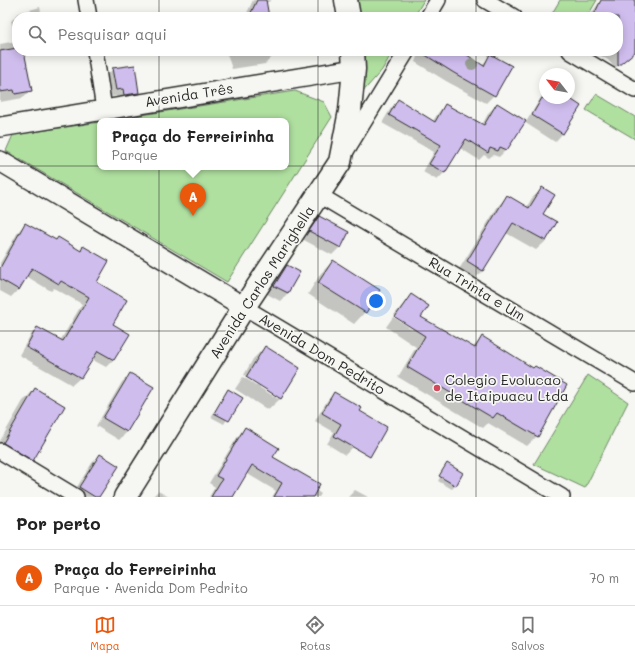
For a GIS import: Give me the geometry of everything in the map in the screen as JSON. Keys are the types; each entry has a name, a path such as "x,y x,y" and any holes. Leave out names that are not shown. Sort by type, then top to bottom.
{"main road":[{"path":"346,0 348,12"},
{"name":"Avenida Carlos Marighella","path":"125,497 244,307 340,162 350,112 354,60"}],"street":[{"path":"86,0 88,12"},
{"path":"431,12 438,0"},
{"path":"485,0 505,12"},
{"path":"96,56 104,109"},
{"path":"340,162 404,56"},
{"path":"578,56 635,90"},
{"name":"Avenida Três","path":"0,127 104,109 354,60"},
{"name":"Avenida Dom Pedrito","path":"0,161 562,497"},
{"name":"Rua Trinta e Um","path":"319,195 635,383"},
{"path":"0,451 76,497"}],"green space":[{"path":"356,0 424,0 417,12 358,12"},
{"path":"560,0 597,0 590,12 553,12"},
{"path":"363,56 390,56 382,70 360,95"},
{"path":"295,91 324,102 332,117 227,282 6,151 13,135 97,122 97,170 289,170 289,118 122,118"},
{"path":"596,94 635,117 635,139 586,110"},
{"path":"588,375 628,402 585,488 534,464"}],"building":[{"path":"257,0 266,0 268,12 251,12"},
{"path":"601,0 635,0 635,52 618,66 618,56 623,56 623,12 595,12"},
{"path":"12,49 12,56 25,56 32,91 15,94 14,90 0,92 0,51"},
{"path":"427,56 469,56 484,66 489,56 494,56 512,66 495,96"},
{"path":"135,65 139,93 124,95 123,89 116,90 112,68"},
{"path":"398,99 435,122 445,104 484,125 497,103 526,121 507,150 500,147 498,151 490,148 488,153 466,139 445,173 429,164 441,145 389,115"},
{"path":"575,102 581,106 563,134 532,115 539,103 575,104"},
{"path":"542,187 555,195 543,214 557,222 546,241 513,223 483,271 467,261 507,195 529,208"},
{"path":"319,216 349,232 341,248 309,231"},
{"path":"25,223 56,240 58,237 81,251 83,246 109,261 97,282 127,300 113,324 130,334 114,360 98,351 81,378 26,347 37,327 63,341 89,297 61,281 59,284 32,268 19,290 0,279 0,268"},
{"path":"333,260 380,290 366,313 318,283"},
{"path":"287,265 300,272 288,293 274,286"},
{"path":"411,294 429,306 421,317 475,348 482,336 533,368 535,366 567,385 538,437 497,413 493,418 407,367 425,336 395,317"},
{"path":"265,346 300,368 281,399 246,377"},
{"path":"130,373 154,387 127,432 103,418"},
{"path":"35,388 65,406 33,461 3,443"},
{"path":"228,389 243,398 229,421 214,413"},
{"path":"334,392 362,408 360,411 387,427 370,457 334,436 341,424 322,413"},
{"path":"245,427 279,448 273,457 320,484 313,497 274,497 282,483 252,465 233,497 211,497 222,479 216,476"},
{"path":"100,454 119,466 99,497 95,497 79,487"},
{"path":"447,463 463,473 456,486 439,476"}],"place":[{"name":"Praça do Ferreirinha","path":"193,216"},
{"name":"Colegio Evolucao de Itaipuacu Ltda","path":"437,388"}]}
